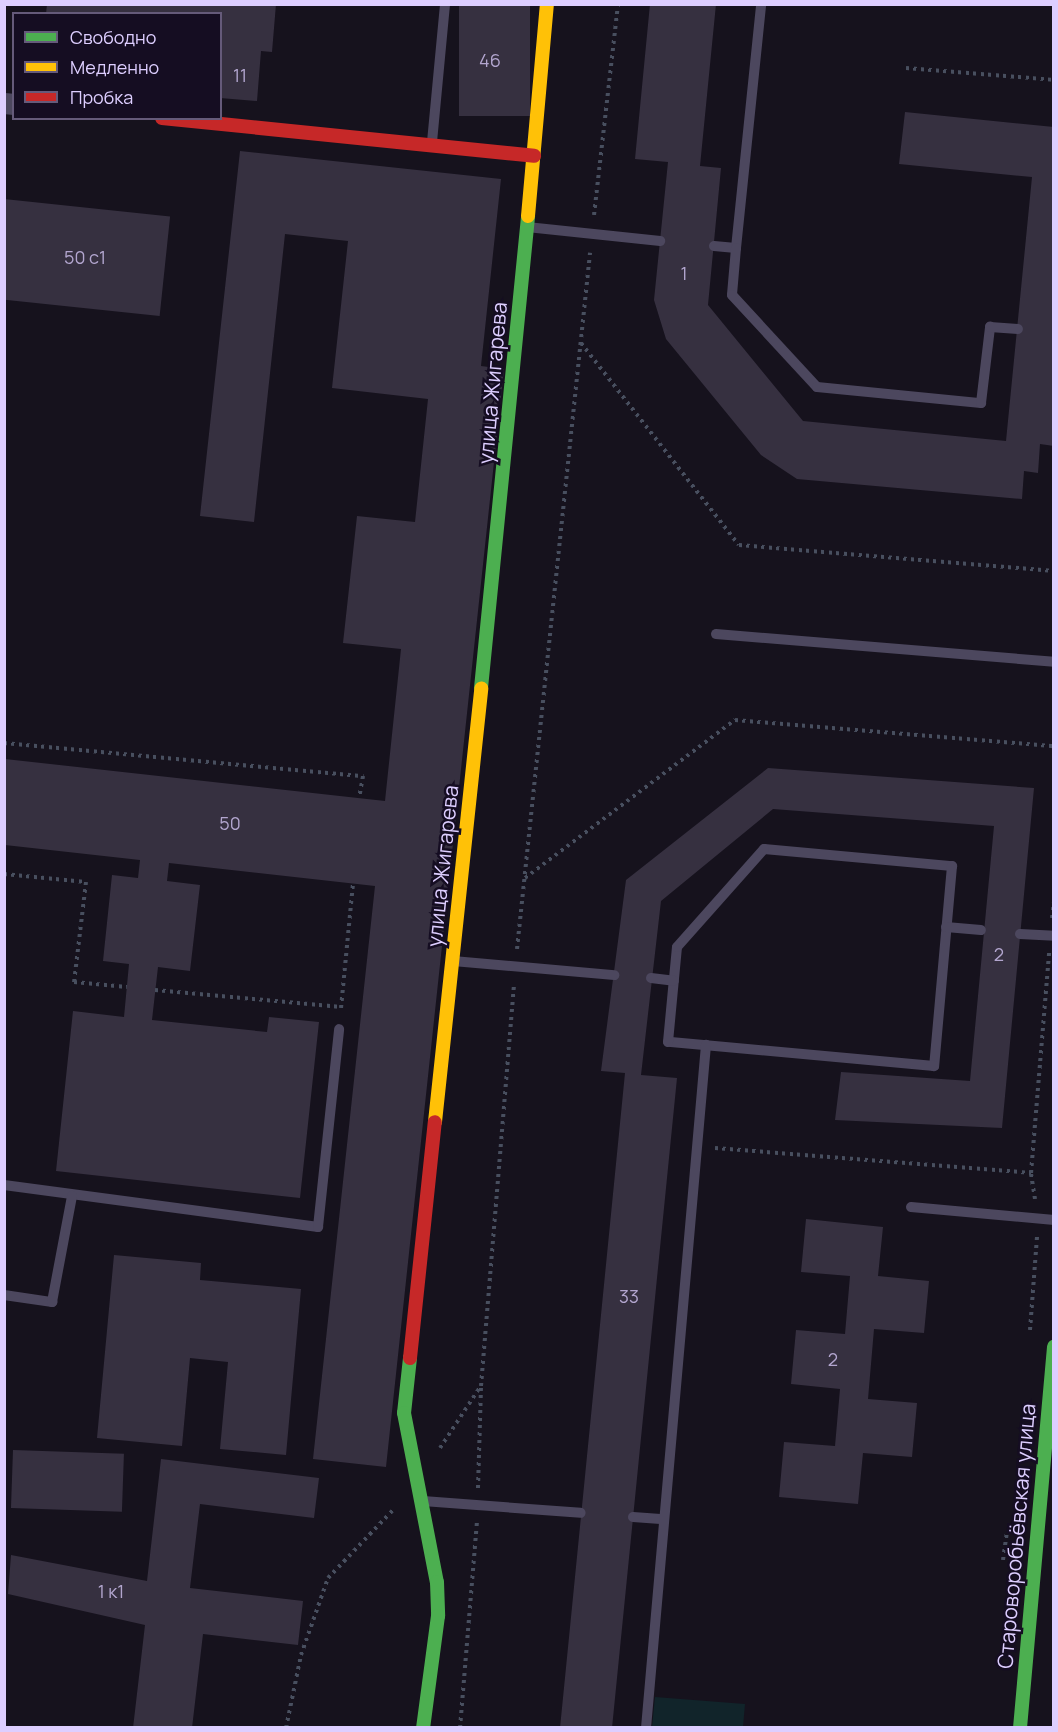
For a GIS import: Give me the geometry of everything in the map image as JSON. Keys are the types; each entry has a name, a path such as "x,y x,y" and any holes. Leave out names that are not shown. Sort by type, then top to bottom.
{"street":[{"name":"улица Жигарева","path":"423,1728 438,1616 435,1556 404,1413 453,961 548,4"},
{"path":"181,120 534,156"},
{"name":"Староворобьёвская улица","path":"1020,1728 1044,1555 1053,1347"}],"lane":[{"path":"431,146 446,4"},
{"path":"761,4 732,295 817,387 981,403 990,327 1018,329"},
{"path":"527,227 660,241"},
{"path":"714,246 736,248"},
{"path":"716,634 1053,662"},
{"path":"764,849 952,866 934,1066 668,1042 674,981 676,947 764,849"},
{"path":"946,927 981,930"},
{"path":"1020,934 1052,936"},
{"path":"453,961 614,975"},
{"path":"651,978 674,981"},
{"path":"4,1185 72,1196 318,1227 339,1029"},
{"path":"646,1728 706,1045"},
{"path":"4,1295 52,1302 72,1196"},
{"path":"911,1207 1053,1220"},
{"path":"422,1501 581,1513"},
{"path":"633,1517 664,1519"}],"path":[{"path":"460,1728 477,1505 481,1386 515,966 580,342 618,4"},
{"path":"906,68 1053,80"},
{"path":"580,342 739,545 1053,571"},
{"path":"524,879 735,720 1053,746"},
{"path":"4,743 363,776 359,798"},
{"path":"4,874 86,882 74,982 127,987"},
{"path":"339,1029 353,883"},
{"path":"1030,1337 1039,1218 1031,1173 1053,902"},
{"path":"155,990 341,1007"},
{"path":"697,1147 1031,1173"},
{"path":"286,1728 301,1655 328,1578 418,1483 481,1386"},
{"path":"1006,1569 1005,1533 1011,1524"}],"shaded area":[{"path":"655,1697 745,1704 743,1727 652,1727"}],"building":[{"path":"47,4 276,4 272,52 261,51 257,101 222,98 222,12 46,12"},
{"path":"459,4 530,4 530,116 459,116"},
{"path":"650,4 716,4 700,166 721,168 708,305 803,421 1006,441 1032,177 899,164 905,112 1054,127 1054,446 1040,444 1038,473 1024,471 1022,499 797,479 761,455 666,339 654,300 668,162 635,159"},
{"path":"240,151 501,179 481,366 504,369 386,1467 313,1459 375,886 169,863 167,881 200,885 190,971 158,967 152,1020 267,1032 269,1017 319,1022 300,1198 56,1171 73,1011 124,1017 129,964 103,961 112,875 138,878 140,860 5,845 5,759 385,801 401,649 343,643 357,516 415,522 428,399 332,388 348,241 285,234 254,522 200,516"},
{"path":"4,199 170,216 160,316 4,300"},
{"path":"768,768 1034,788 1002,1128 835,1120 841,1072 970,1081 994,826 773,809 661,901 641,1075 677,1078 612,1728 560,1728 625,1073 601,1071 626,880"},
{"path":"806,1219 883,1227 878,1276 929,1281 924,1333 874,1329 868,1399 917,1403 912,1457 863,1453 858,1504 779,1497 784,1442 835,1446 840,1389 791,1384 796,1330 845,1334 850,1276 801,1272"},
{"path":"114,1255 201,1263 200,1280 301,1289 286,1455 220,1449 228,1362 190,1358 182,1446 97,1438"},
{"path":"13,1450 124,1454 122,1512 11,1508"},
{"path":"161,1459 319,1478 314,1518 200,1504 190,1588 303,1601 298,1645 203,1634 192,1728 133,1728 145,1625 8,1594 11,1555 147,1581"}],"traffic: fast":[{"path":"481,688 528,216"},
{"path":"1020,1728 1054,1347"},
{"path":"410,1358 404,1413 437,1582 438,1616 423,1728"}],"traffic: slow":[{"path":"528,216 547,4"},
{"path":"435,1122 481,688"}],"traffic: jam":[{"path":"182,120 534,156"},
{"path":"410,1358 435,1122"}]}
